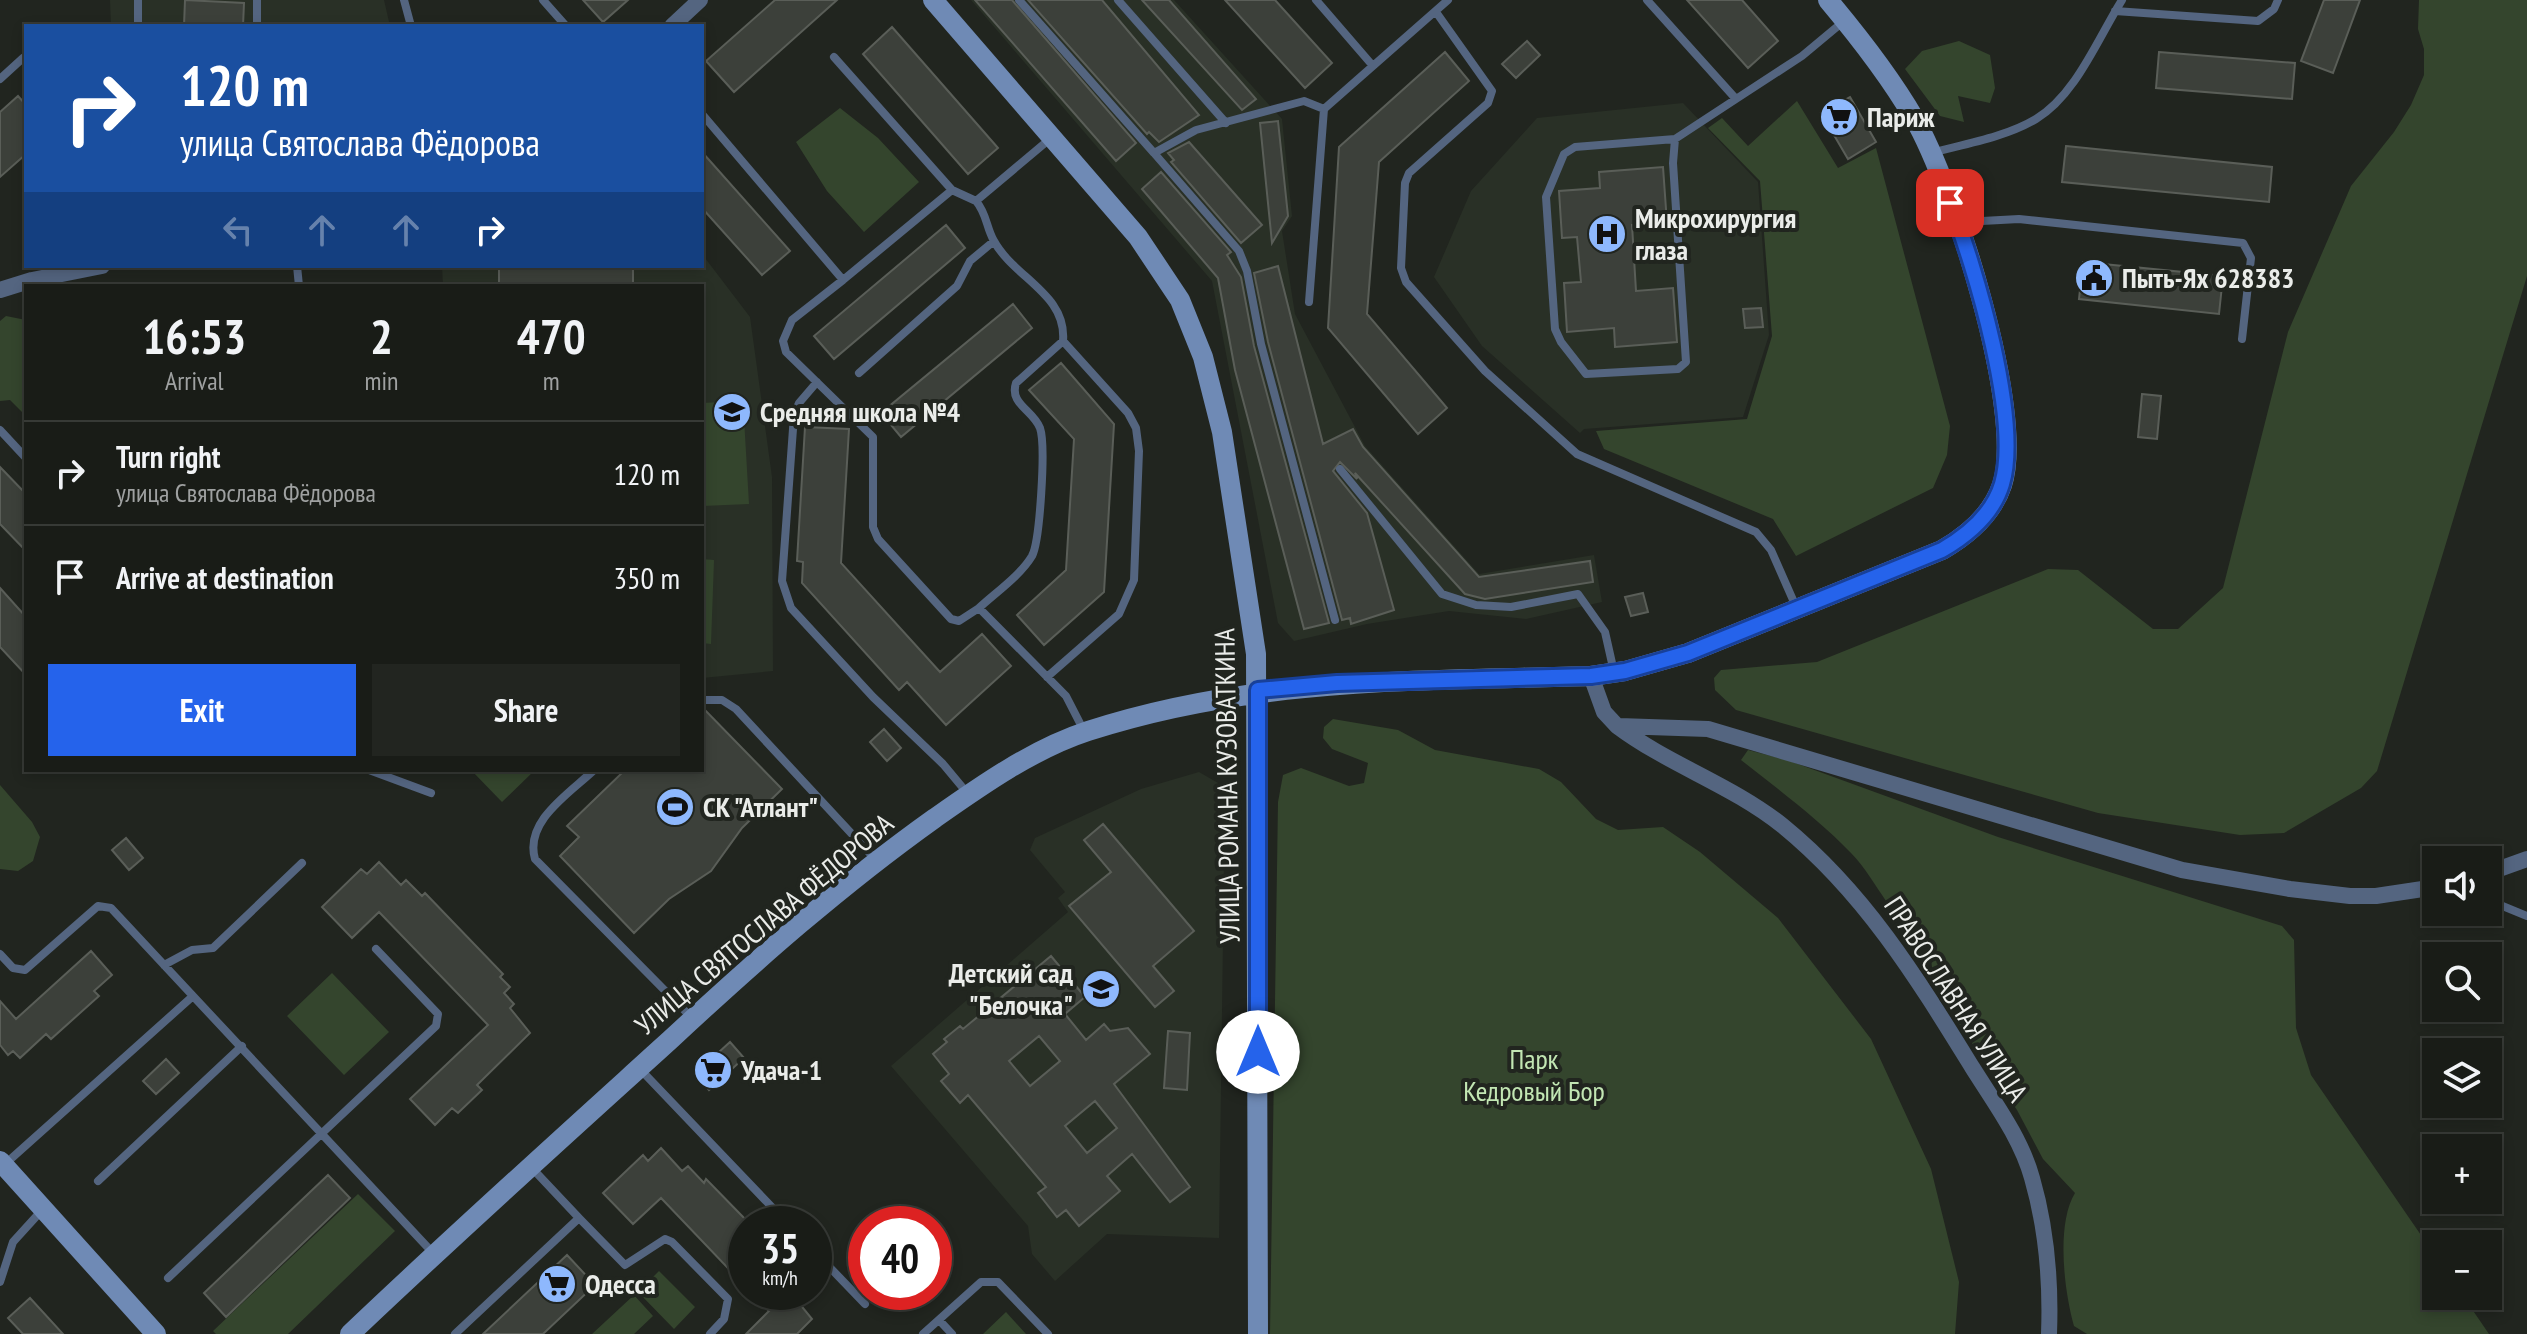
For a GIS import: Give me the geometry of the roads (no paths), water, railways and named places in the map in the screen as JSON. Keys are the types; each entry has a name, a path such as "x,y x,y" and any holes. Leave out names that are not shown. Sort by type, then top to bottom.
{"street":[{"path":"674,24 700,0"},
{"name":"УЛИЦА РОМАНА КУЗОВАТКИНА","path":"933,0 1138,237 1171,284 1191,324 1222,432 1250,598 1258,690 1258,1334"},
{"name":"УЛИЦА СВЯТОСЛАВА ФЁДОРОВА","path":"351,1334 530,1165 876,860 968,795 1033,755 1084,732 1258,690 1337,683 1614,673 1688,653 1953,544 1986,515 2001,486 2008,456 2007,425 1979,295 1960,228 1915,120 1892,82 1828,0"},
{"path":"25,284 93,268"},
{"path":"0,290 24,284"},
{"name":"ПРАВОСЛАВНАЯ УЛИЦА","path":"1591,676 1604,712 1617,726 1744,798 1780,824 1835,872 1901,952 2011,1130 2032,1176 2046,1237 2049,1334"},
{"path":"1617,726 1708,729 2182,870 2350,896 2422,889"},
{"path":"2502,868 2527,859"},
{"path":"2,1163 156,1334"}],"lane":[{"path":"138,0 138,24"},
{"path":"257,0 257,24"},
{"path":"404,0 410,24"},
{"path":"543,0 564,24"},
{"path":"1019,0 1239,251 1247,271 1261,344 1335,620"},
{"path":"1118,0 1226,123"},
{"path":"1316,0 1373,66"},
{"path":"1309,302 1324,109 1448,0"},
{"path":"1647,0 1736,99"},
{"path":"1930,153 2023,126 2039,117 2068,87 2122,0"},
{"path":"2115,11 2258,21 2274,9 2278,0"},
{"path":"1436,12 1492,91 1488,103 1409,173 1405,183 1401,268 1406,282 1485,371 1577,454 1756,532 1771,550 1797,609"},
{"path":"1675,139 1673,163 1686,362 1678,369 1586,374 1561,342 1555,329 1546,197 1564,154 1575,147 1675,139 1802,56 1845,20"},
{"path":"834,57 952,190 976,201 985,213 994,241 1062,315 1063,341 1128,413 1136,428 1139,451 1134,580 1119,614 1047,677"},
{"path":"0,79 23,58"},
{"path":"1154,153 1196,130 1304,101 1324,109"},
{"path":"704,117 843,280"},
{"path":"976,201 1051,137"},
{"path":"952,190 792,320 784,334 786,352 873,437 871,517 878,539 951,619 959,621 979,608 1026,564 1036,543 1042,438 1035,419 1015,399 1013,391 1016,383 1063,341"},
{"path":"1960,228 1982,221 2019,219 2243,243 2251,258 2242,339"},
{"path":"859,373 957,286 970,261 994,241"},
{"path":"817,382 799,403 794,415 782,581 785,596 791,608 873,697 943,764 968,795"},
{"path":"0,430 24,456"},
{"path":"1340,469 1442,594 1476,605 1511,607 1578,594 1605,632 1614,673"},
{"path":"979,608 1066,696 1084,732"},
{"path":"704,700 722,700 736,709 876,860"},
{"path":"374,772 431,793"},
{"path":"592,772 543,819 534,833 532,848 535,859 693,1019"},
{"path":"164,965 192,950 213,948 302,863"},
{"path":"0,954 13,968 25,970 98,906 111,908 435,1254"},
{"path":"2502,906 2527,916"},
{"path":"168,1278 436,1026 438,1014 376,949"},
{"path":"2,1163 193,996"},
{"path":"98,1181 242,1046"},
{"path":"639,1068 771,1206"},
{"path":"530,1165 625,1265 655,1243 665,1239 672,1242 728,1299 724,1319 710,1334"},
{"path":"0,1282 13,1242 43,1209"},
{"path":"455,1334 579,1218"},
{"path":"832,1270 848,1286"},
{"path":"923,1334 981,1282 990,1280 998,1282 1048,1334"},
{"path":"939,1320 952,1334"}],"place":[{"name":"Париж","path":"1839,117"},
{"name":"Микрохирургия глаза","path":"1607,234"},
{"name":"Пыть-Ях 628383","path":"2094,278"},
{"name":"Средняя школа №4","path":"732,412"},
{"name":"СК \"Атлант\"","path":"675,807"},
{"name":"Детский сад \"Белочка\"","path":"1101,989"},
{"name":"Удача-1","path":"713,1070"},
{"name":"Одесса","path":"557,1284"}],"park label":[{"name":"Парк Кедровый Бор","path":"1534,1075"}]}
